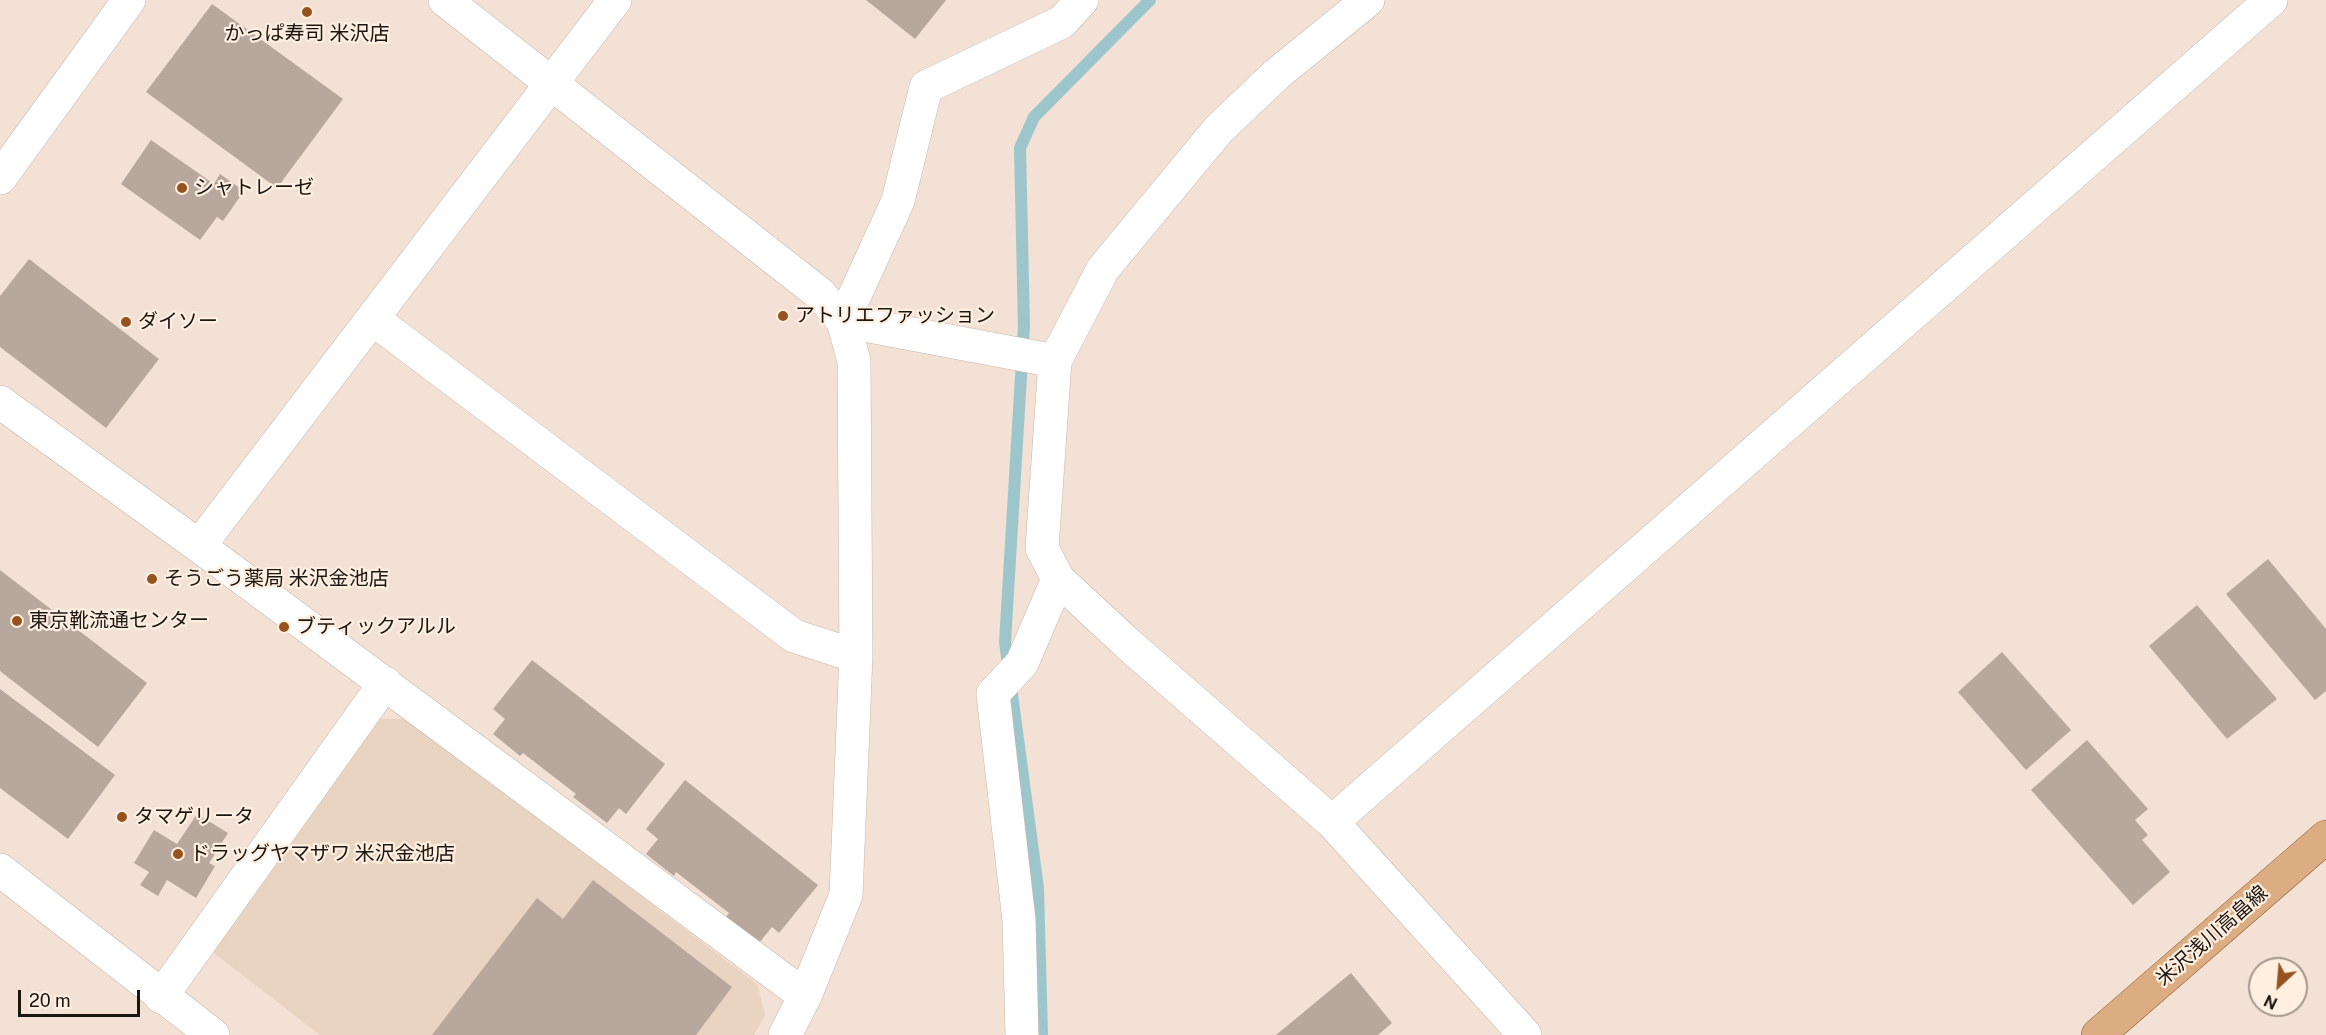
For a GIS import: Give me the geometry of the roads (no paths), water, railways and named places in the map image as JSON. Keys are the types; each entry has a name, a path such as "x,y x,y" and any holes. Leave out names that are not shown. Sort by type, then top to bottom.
{"main road":[{"name":"米沢浅川高畠線","path":"2098,1035 2325,842"}],"street":[{"path":"0,178 129,0"},
{"path":"445,0 820,294 843,321 854,361 856,656 846,895 805,996 785,1035"},
{"path":"199,546 615,0"},
{"path":"843,321 898,201 926,87 1062,22 1082,0"},
{"path":"1368,0 1277,74 1219,129 1103,269 1055,361 1042,548 1058,579 1128,644 1332,822 1525,1035"},
{"path":"1332,822 2271,0"},
{"path":"374,319 794,636 856,656"},
{"path":"843,321 1055,361"},
{"path":"0,402 385,683 805,996"},
{"path":"1022,1035 1019,921 993,694 1022,663 1058,579"},
{"path":"161,997 385,683"},
{"path":"0,870 161,997 213,1035"}],"waterway":[{"path":"1042,1035 1038,888 1005,642 1024,327 1020,148 1034,117 1150,0"}],"place":[{"name":"かっぱ寿司 米沢店","path":"307,12"},
{"name":"シャトレーゼ","path":"182,188"},
{"name":"アトリエファッション","path":"783,316"},
{"name":"ダイソー","path":"126,322"},
{"name":"そうごう薬局 米沢金池店","path":"152,579"},
{"name":"東京靴流通センター","path":"17,621"},
{"name":"ブティックアルル","path":"284,627"},
{"name":"タマゲリータ","path":"122,817"},
{"name":"ドラッグヤマザワ 米沢金池店","path":"178,854"}]}
